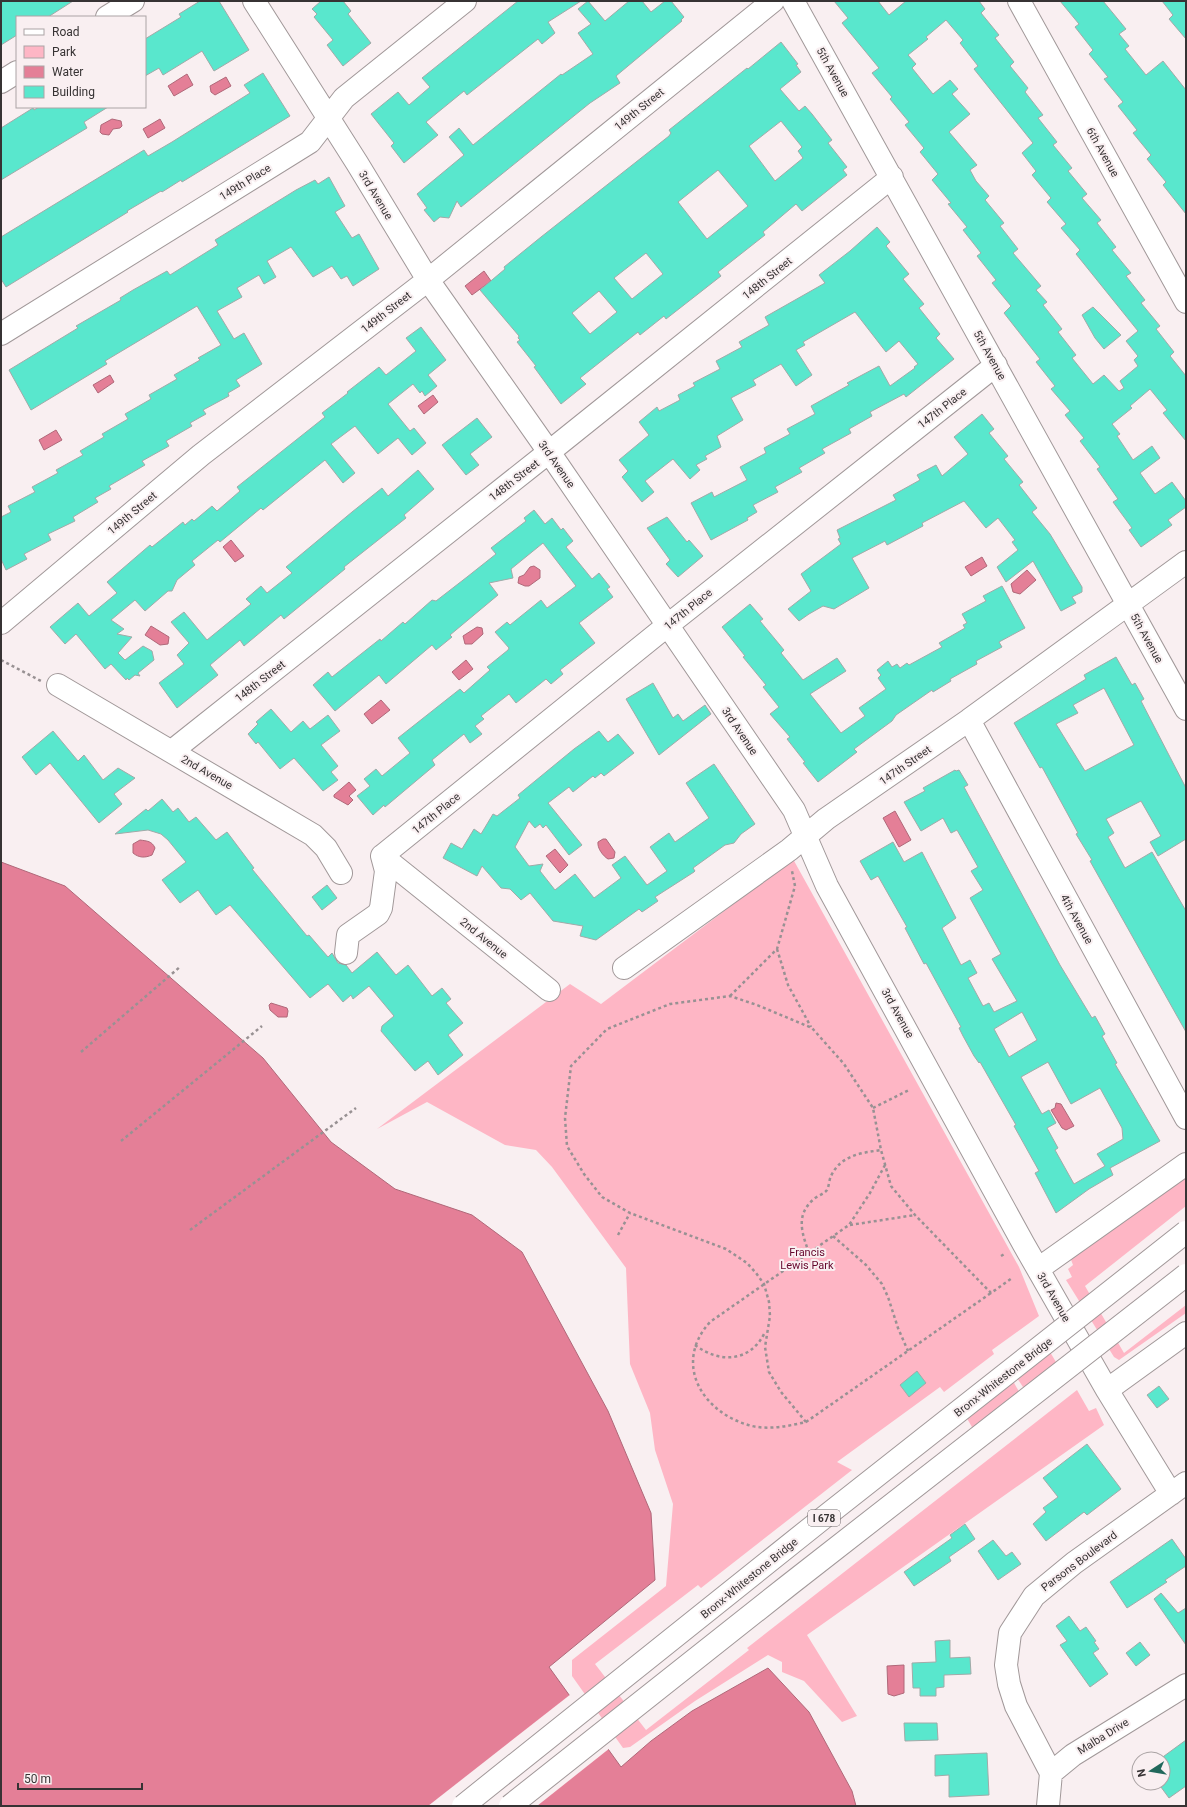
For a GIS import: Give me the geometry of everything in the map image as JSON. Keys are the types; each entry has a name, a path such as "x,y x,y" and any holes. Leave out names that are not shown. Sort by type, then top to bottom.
{"main road":[{"path":"109,16 133,1"},
{"name":"3rd Avenue","path":"254,1 428,280 549,452 794,810 827,886 1038,1269 1107,1390 1178,1489"},
{"name":"149th Place","path":"1,334 310,142 344,98 465,1"},
{"name":"149th Street","path":"1,624 201,455 428,280 773,1"},
{"name":"5th Avenue","path":"793,1 1186,709"},
{"name":"6th Avenue","path":"1019,1 1186,302"},
{"path":"1,82 16,73"},
{"name":"148th Street","path":"172,751 549,452 892,177"},
{"name":"147th Place","path":"382,856 668,625 996,365"},
{"name":"147th Street","path":"624,968 789,850 826,819 969,720 1186,562"},
{"name":"2nd Avenue","path":"58,685 314,835 326,848 341,873"},
{"name":"4th Avenue","path":"969,720 1186,1118"},
{"path":"346,953 348,935 378,914 381,908 386,871 382,856"},
{"name":"2nd Avenue","path":"382,856 549,990"},
{"path":"1038,1269 1186,1164"},
{"name":"Bronx-Whitestone Bridge","path":"463,1806 827,1515 1186,1232"},
{"name":"I 678","path":"510,1806 789,1585 1186,1275"},
{"path":"1107,1390 1186,1333"},
{"name":"Parsons Boulevard","path":"1051,1773 1016,1706 1009,1684 1006,1664 1010,1633 1034,1596 1074,1563 1178,1489"},
{"name":"Malba Drive","path":"1051,1773 1073,1755 1186,1685"},
{"path":"1048,1806 1051,1773"}],"path":[{"path":"1,660 39,680 58,685"},
{"path":"730,996 777,949 795,886 792,867"},
{"path":"777,949 788,985 812,1028 844,1064 872,1108 891,1186 916,1216 991,1293"},
{"path":"81,1052 181,966"},
{"path":"695,1345 713,1356 732,1358 741,1355 757,1345 766,1329 770,1316 769,1302 764,1284 747,1263 737,1255 630,1213 602,1197 584,1174 567,1146 565,1118 571,1066 607,1029 670,1004 730,996 757,1005 812,1028"},
{"path":"121,1141 262,1026"},
{"path":"872,1108 909,1090"},
{"path":"190,1230 356,1108"},
{"path":"809,1253 801,1229 804,1212 808,1205 827,1191 831,1176 842,1162 857,1153 881,1150"},
{"path":"885,1164 870,1192 849,1225 710,1322 699,1337 695,1345 692,1364 697,1383 702,1392 719,1410 741,1423 763,1428 774,1428 806,1422 1012,1278"},
{"path":"618,1234 630,1213"},
{"path":"849,1225 916,1216"},
{"path":"833,1236 866,1265 882,1284 888,1296 898,1328 908,1351"},
{"path":"1001,1256 1006,1253"},
{"path":"766,1329 765,1347 769,1372 781,1392 806,1422"}],"green space":[{"name":"Francis Lewis Park","path":"793,859 1019,1267 1039,1316 992,1350 994,1354 944,1392 940,1387 837,1462 852,1470 701,1588 698,1585 595,1664 646,1730 749,1650 747,1648 1077,1390 1089,1411 1096,1408 1104,1425 807,1635 857,1716 842,1722 804,1681 782,1672 782,1662 768,1655 695,1701 630,1747 623,1748 572,1676 572,1660 666,1586 673,1504 655,1450 650,1413 630,1364 626,1268 552,1167 536,1150 505,1145 427,1102 377,1129 570,984 601,1004"},
{"path":"1186,1175 1186,1206 1085,1286 1124,1353 1186,1305 1186,1313 1119,1360 1114,1357 1066,1280 1072,1277 1068,1269 1073,1265 1070,1257"},
{"path":"1040,1335 1063,1374 1033,1402 1005,1360"},
{"path":"1003,1363 1027,1406 980,1441 957,1401"}],"water":[{"path":"187,74 193,85 174,96 168,86"},
{"path":"226,77 231,86 215,95 211,92 210,86"},
{"path":"112,119 121,121 122,126 120,128 113,129 109,135 102,134 100,132 101,125"},
{"path":"160,119 165,128 148,138 143,129"},
{"path":"484,271 491,281 472,295 465,286"},
{"path":"110,375 114,382 98,393 93,385"},
{"path":"433,395 438,402 424,414 418,406"},
{"path":"56,430 62,440 44,450 39,440"},
{"path":"231,540 244,556 235,562 223,547"},
{"path":"982,557 987,566 971,576 965,567"},
{"path":"534,566 540,570 540,578 529,586 518,583 519,577 524,575 530,567"},
{"path":"1027,570 1036,580 1020,594 1013,592 1011,584"},
{"path":"151,626 169,637 168,644 160,645 145,635"},
{"path":"477,627 482,628 483,634 472,644 465,644 463,636"},
{"path":"466,660 473,669 459,680 452,672"},
{"path":"381,700 390,710 372,724 364,714"},
{"path":"349,782 356,790 349,796 353,800 348,805 334,797 334,795"},
{"path":"895,811 911,840 899,847 883,818"},
{"path":"606,839 615,852 614,858 608,859 598,847 598,842"},
{"path":"140,840 149,842 154,846 155,848 152,855 142,857 133,853 133,844"},
{"path":"555,849 568,865 560,873 546,856"},
{"path":"1,862 65,886 263,1058 331,1142 395,1189 472,1215 522,1252 608,1411 651,1513 655,1580 549,1667 621,1767 651,1741 692,1711 768,1668 809,1712 852,1791 856,1806 1,1806"},
{"path":"271,1003 287,1008 287,1017 278,1017 270,1010 269,1005"},
{"path":"1056,1103 1061,1104 1074,1126 1066,1130 1062,1128 1051,1110 1055,1108"},
{"path":"904,1665 904,1693 894,1696 888,1694 887,1666"}],"pier":[{"path":"571,1694 610,1748 537,1806 428,1806"}],"building":[{"path":"1,1 73,1 50,16 16,16 16,36 1,45"},
{"path":"200,1 219,1 249,50 214,71 202,51 163,75 159,68 146,75 146,38 181,17 179,14"},
{"path":"321,1 343,1 351,11 348,14 371,43 343,66 327,45 333,40 314,17 317,14 312,9"},
{"path":"518,1 581,1 548,22 555,33 542,44 538,39 467,95 464,91 426,122 438,135 404,163 391,146 394,143 371,114 398,92 409,105 430,87 422,78"},
{"path":"588,1 605,21 629,1 642,1 651,12 665,1 671,1 684,17 681,20 682,21 616,76 620,83 590,103 461,207 457,201 449,218 440,217 434,222 424,210 427,208 417,194 464,155 449,137 459,128 473,145 561,74 562,75 593,54 578,33 591,24 578,9"},
{"path":"834,1 878,1 889,15 906,1 979,1 985,9 981,13 999,35 995,38 1014,62 1010,66 1028,88 1025,92 1043,115 1038,118 1057,142 1053,145 1072,168 1068,171 1087,194 1082,198 1101,220 1097,223 1116,247 1112,250 1131,273 1126,276 1145,300 1141,303 1160,326 1156,329 1174,352 1170,356 1186,376 1186,441 1163,413 1167,410 1150,389 1130,406 1132,408 1112,424 1120,434 1117,436 1133,460 1152,446 1160,458 1140,473 1155,494 1172,482 1186,501 1186,507 1168,520 1172,525 1141,547 1129,530 1132,528 1113,502 1118,499 1097,469 1100,467 1080,441 1084,438 1065,415 1070,411 1051,389 1055,386 1036,362 1040,359 1004,313 1011,306 992,283 996,280 977,256 981,253 963,230 967,227 948,204 951,203 932,180 938,174 920,152 924,148 905,125 909,122 890,99 892,97 872,73 879,68 842,23 848,18","holes":["946,20 963,40 960,43 978,66 974,69 1033,143 1022,153 1036,171 1032,175 1051,198 1047,202 1066,224 1061,228 1080,250 1076,254 1138,331 1126,341 1138,356 1134,360 1138,366 1120,381 1124,388 1119,391 1104,375 1093,384 1072,358 1076,355 1058,332 1062,329 1043,305 1047,302 1036,290 1041,286 1013,253 1018,249 1000,226 1004,223 985,200 989,196 976,181 970,170 977,165 949,132 970,114 952,94 958,89 950,80 933,94 912,68 916,64 908,55 928,39 926,37"]},
{"path":"1060,1 1103,1 1126,29 1119,34 1129,46 1125,49 1146,75 1163,61 1186,90 1186,214 1163,185 1166,182 1147,159 1151,155 1133,133 1137,130 1118,106 1123,102 1104,79 1108,77 1089,54 1093,50 1075,27 1079,24"},
{"path":"1162,1 1186,1 1186,39 1169,19 1173,15"},
{"path":"781,42 798,64 796,65 801,72 780,89 799,111 805,106 812,114 832,140 828,143 847,167 843,170 847,175 802,211 796,204 763,232 765,235 718,272 721,276 666,319 664,316 640,335 638,332 580,378 586,384 561,404 534,367 536,366 517,342 520,340 518,338 519,336 480,290 505,269 504,267 669,136 671,133 669,130 747,68 748,69","holes":["781,121 802,147 798,151 803,158 775,181 749,146","718,170 748,206 707,239 678,202","646,253 663,274 632,299 614,278","599,291 617,312 590,334 572,313"]},
{"path":"263,73 290,116 182,182 181,180 127,211 128,212 6,287 1,279 1,237 144,150 148,156 172,142 250,93 244,85"},
{"path":"33,108 34,110 37,108 106,108 84,122 87,128 1,180 1,128"},
{"path":"329,177 345,206 335,212 352,238 359,234 379,269 353,286 347,276 341,279 332,266 313,277 291,247 267,261 276,277 264,284 259,275 237,288 242,297 217,311 234,339 244,333 262,364 236,380 240,386 228,393 229,396 203,410 206,414 190,423 192,426 166,441 169,446 142,461 145,465 109,486 111,489 95,498 98,502 73,517 75,521 48,534 51,540 24,554 27,559 6,570 1,559 1,517 11,512 8,506 35,492 32,487 58,473 56,470 83,455 80,451 104,437 102,434 128,419 125,414 151,399 149,395 177,379 174,375 200,360 198,358 221,345 197,306 105,361 107,364 31,410 9,370 78,328 76,326 121,300 120,298 133,290 167,271 170,275 218,245 215,240 296,190 315,180 318,184"},
{"path":"877,227 890,242 886,246 909,274 903,279 924,304 919,308 940,334 936,338 954,359 906,397 904,394 870,412 872,416 849,429 851,433 822,449 825,453 799,468 802,472 775,487 778,492 753,505 757,512 747,518 748,520 711,540 691,503 712,492 714,497 747,480 740,467 766,453 764,448 790,434 787,429 815,414 811,406 849,385 847,383 879,366 890,386 915,368 914,367 918,364 899,341 886,352 855,312 803,342 805,345 796,350 812,375 796,386 781,364 753,380 756,385 731,398 743,420 717,436 721,447 705,456 707,459 696,465 700,470 690,479 673,459 645,481 654,492 642,502 622,477 628,471 619,460 649,435 639,422 657,407 659,411 680,400 678,395 695,386 693,383 720,369 716,361 742,347 739,342 769,325 765,317 825,283 819,275 850,251"},
{"path":"1093,307 1121,335 1104,349 1095,338 1082,315"},
{"path":"421,327 446,360 428,375 437,386 425,396 422,391 420,393 413,384 388,404 410,431 414,428 426,443 412,455 398,438 378,454 355,426 331,444 355,473 343,483 325,460 263,510 261,508 220,542 218,540 192,561 195,565 177,580 172,591 168,591 145,611 135,600 111,620 124,629 117,634 132,637 118,653 125,660 143,646 152,651 154,660 138,673 140,676 135,675 129,680 127,678 126,680 111,664 105,669 76,634 65,644 50,627 78,603 89,616 117,593 107,582 150,545 152,547 183,522 185,525 192,519 194,521 212,506 217,511 240,491 237,487 325,417 322,413 348,393 347,392 379,367 386,375 416,351 406,338"},
{"path":"982,414 994,429 989,433 1008,456 1004,459 1023,482 1019,485 1037,508 1032,512 1050,534 1082,587 1082,592 1072,597 1076,603 1061,611 1033,561 1006,582 997,567 1018,550 1012,542 1015,540 998,518 986,528 964,501 922,523 923,526 887,545 885,541 852,558 869,588 834,609 823,606 799,621 788,609 811,591 801,574 841,544 838,539 840,538 837,530 896,500 893,495 920,480 917,475 936,465 942,476 968,454 954,437"},
{"path":"477,418 492,437 470,454 479,465 466,475 442,445"},
{"path":"418,470 434,489 404,515 406,518 344,567 345,569 284,619 281,615 244,646 240,640 210,665 218,675 177,708 159,683 184,664 177,655 189,643 171,622 184,612 207,640 251,604 246,599 261,586 267,593 292,573 286,567 352,512 382,488 388,496"},
{"path":"534,510 545,524 552,518 561,530 563,528 573,541 566,547 592,579 599,573 610,587 607,589 613,597 579,623 595,643 560,670 563,674 551,684 546,679 516,703 509,694 481,716 484,719 475,726 482,734 470,743 464,734 432,760 435,765 385,807 384,805 373,815 357,796 370,786 364,779 376,769 382,776 410,753 398,738 460,689 464,693 490,670 487,667 509,648 495,632 507,622 510,625 541,600 547,608 576,586 543,543 511,569 513,578 489,583 498,595 450,635 452,637 436,650 432,645 386,684 379,675 335,711 313,685 328,672 332,677 380,639 381,641 403,622 405,624 432,600 436,601 467,577 496,554 491,548 526,521 524,518"},
{"path":"667,517 687,542 689,540 703,556 678,577 666,564 670,560 647,528"},
{"path":"1002,586 1025,628 999,642 1002,647 976,661 977,664 950,679 951,681 933,692 932,690 896,715 892,721 854,749 857,752 818,782 787,739 790,737 770,714 779,707 763,687 766,685 743,657 745,656 722,627 750,604 763,619 760,621 784,650 781,653 803,680 837,658 846,671 810,694 841,733 865,716 859,708 886,689 878,678 881,675 877,670 888,661 892,667 897,664 900,668 907,663 909,665 942,647 939,643 965,628 963,625 967,623 962,614 986,601 983,596"},
{"path":"1116,657 1132,685 1135,683 1144,699 1141,701 1186,788 1186,839 1158,856 1150,842 1161,836 1141,801 1106,819 1114,833 1108,837 1125,868 1152,852 1186,911 1186,1032 1090,861 1092,860 1076,834 1078,833 1042,767 1040,768 1014,723 1086,679 1084,675","holes":["1104,688 1134,745 1085,771 1056,724 1078,713 1073,705"]},
{"path":"653,683 673,718 678,714 683,721 705,705 711,714 659,755 626,699"},
{"path":"271,709 291,732 303,721 310,729 328,715 340,731 321,745 338,766 331,772 338,780 323,791 294,758 280,769 258,742 256,744 248,734 258,724 256,722"},
{"path":"53,731 78,761 84,755 103,780 118,768 135,778 114,794 122,804 99,823 50,763 36,775 22,757"},
{"path":"599,731 608,742 618,734 634,753 604,776 601,773 595,778 593,776 573,792 569,787 548,803 582,845 569,855 546,825 543,828 540,824 535,828 529,821 515,847 529,866 543,864 540,871 555,890 575,874 594,898 621,878 612,865 625,856 647,885 667,871 650,847 669,833 675,842 709,818 686,783 714,764 755,824 741,834 734,843 725,845 693,868 695,871 694,872 655,897 658,901 642,912 639,909 596,940 580,936 583,926 553,921 530,893 521,900 510,889 501,888 482,866 477,876 443,858 451,843 462,849 474,829 481,834 493,814 497,816 520,798 518,795 574,749"},
{"path":"955,770 959,770 968,785 964,787 1060,965 1092,1018 1095,1016 1105,1034 1102,1036 1117,1063 1115,1064 1160,1141 1110,1168 1113,1175 1089,1189 1056,1213 1035,1173 1039,1171 1014,1126 1016,1125 980,1062 979,1063 974,1056 959,1028 961,1027 905,928 907,927 878,876 871,880 860,861 893,842 904,862 922,852 956,918 942,928 961,965 970,960 977,973 968,978 983,1006 989,1003 994,1012 1017,1001 992,959 1001,954 970,898 983,890 971,871 978,867 957,830 951,833 943,818 921,831 904,802 925,791 923,788","holes":["1022,1012 1037,1040 1009,1057 994,1029","1048,1062 1071,1104 1100,1088 1122,1128 1123,1139 1097,1154 1105,1166 1074,1184 1055,1150 1058,1148 1047,1128 1056,1123 1049,1110 1042,1114 1021,1077"]},
{"path":"162,799 173,812 178,808 189,822 196,817 216,840 227,832 254,868 252,869 307,936 309,935 328,957 332,953 338,963 346,965 352,973 377,952 396,975 408,965 432,996 442,988 451,999 446,1003 463,1023 448,1035 463,1055 438,1075 428,1061 415,1071 381,1031 382,1026 394,1016 369,986 353,999 351,995 343,1002 328,984 310,998 230,905 216,915 198,890 180,903 162,880 186,862 168,840 161,834 148,830 115,834 146,809 148,811"},
{"path":"327,885 337,898 322,910 312,897"},
{"path":"917,1371 926,1383 909,1397 900,1385"},
{"path":"1159,1386 1169,1399 1157,1408 1147,1395"},
{"path":"1087,1444 1121,1489 1087,1515 1084,1512 1046,1541 1033,1524 1046,1512 1043,1508 1058,1497 1043,1478"},
{"path":"965,1524 975,1539 949,1557 951,1561 914,1586 904,1572 952,1538 950,1535"},
{"path":"1172,1539 1186,1559 1186,1566 1165,1580 1167,1582 1127,1608 1110,1582"},
{"path":"993,1540 1006,1556 1012,1552 1021,1564 998,1580 978,1551"},
{"path":"1161,1593 1178,1613 1186,1608 1186,1645 1154,1599"},
{"path":"1069,1616 1080,1631 1086,1627 1096,1641 1094,1642 1099,1649 1093,1653 1108,1674 1090,1687 1060,1645 1067,1641 1056,1626"},
{"path":"950,1640 950,1658 970,1657 971,1674 944,1675 944,1687 936,1688 936,1696 920,1696 920,1688 913,1688 912,1663 936,1662 935,1641"},
{"path":"1140,1642 1150,1655 1136,1666 1126,1653"},
{"path":"904,1723 937,1723 938,1740 905,1741"},
{"path":"1186,1740 1186,1786 1169,1798 1164,1791 1171,1791 1171,1751"},
{"path":"987,1753 989,1795 949,1797 949,1775 935,1776 935,1755"}]}
